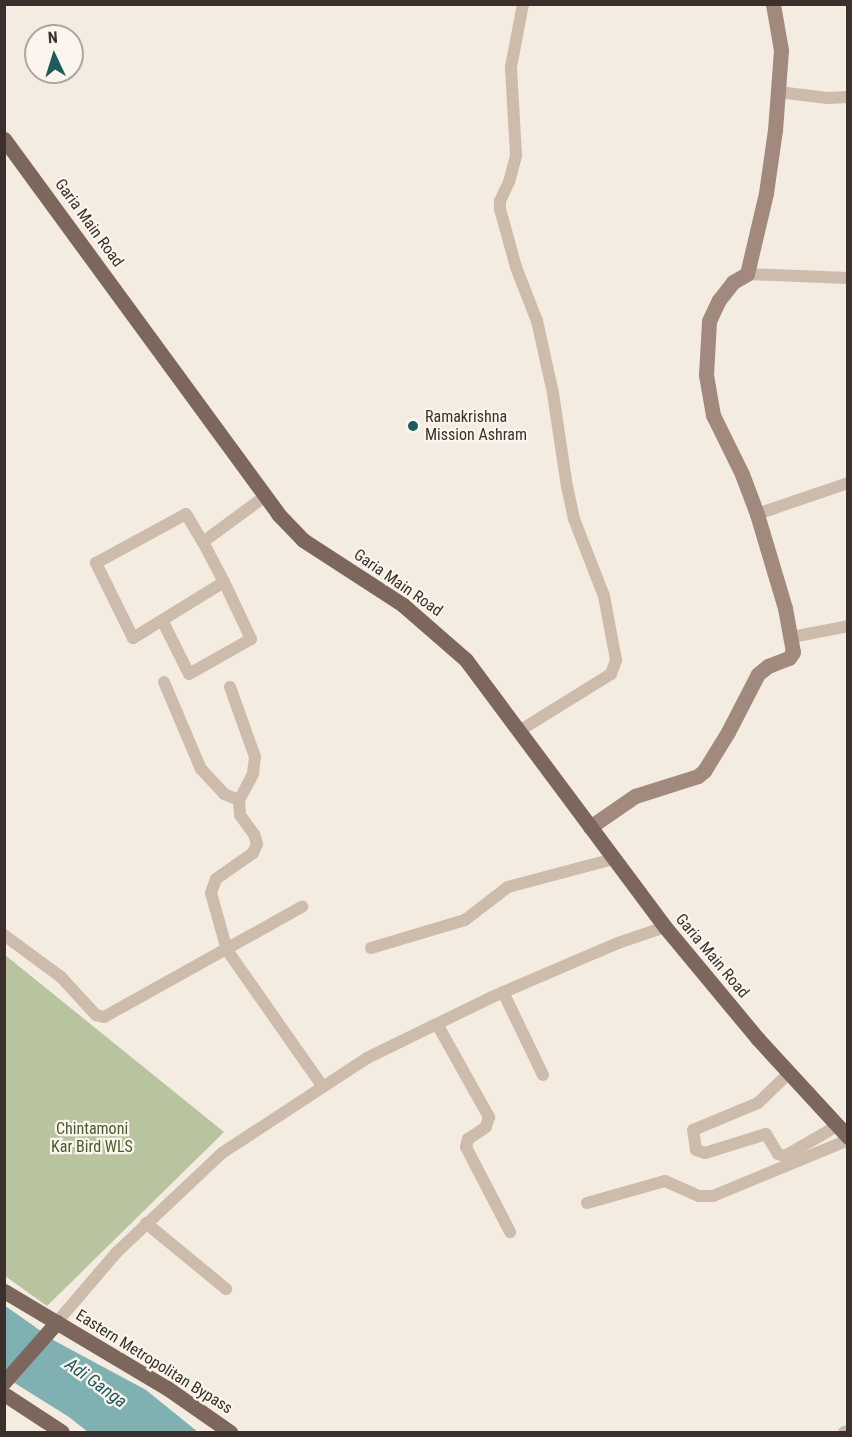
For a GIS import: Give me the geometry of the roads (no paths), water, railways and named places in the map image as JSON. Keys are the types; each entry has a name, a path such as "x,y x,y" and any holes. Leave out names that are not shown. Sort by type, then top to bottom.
{"main road":[{"name":"Garia Main Road","path":"4,139 264,497 303,540 403,605 439,634 466,660 664,927 844,1134"},
{"name":"Eastern Metropolitan Bypass","path":"4,1291 166,1388 230,1432"},
{"name":"Eastern Metropolitan Bypass","path":"4,1382 57,1322"},
{"path":"4,1394 62,1432"}],"street":[{"path":"519,731 611,674 616,660 604,596 574,519 553,393 537,321 516,267 500,209 500,201 509,182 516,155 511,67 523,4"},
{"path":"747,273 766,193 778,92 781,50 773,4"},
{"path":"778,92 828,98 848,97"},
{"path":"590,827 635,796 698,776 704,771 758,674 768,666 789,658 793,652 792,637 756,514 742,474 713,415 706,375 709,321 718,300 733,282 747,273 848,278"},
{"path":"756,514 848,483"},
{"path":"203,542 264,497"},
{"path":"163,622 189,674 250,641 251,636 224,582 186,514 95,564 131,637 135,638 224,582"},
{"path":"792,637 848,626"},
{"path":"164,682 201,769 224,794 239,800"},
{"path":"230,687 255,757 253,774 239,800 240,815 254,834 257,844 253,853 216,879 211,893 227,950 323,1087"},
{"path":"371,948 465,921 508,887 613,859"},
{"path":"4,935 61,977 100,1017 110,1016 302,907"},
{"path":"57,1322 117,1251 222,1154 367,1058 503,993 618,943 664,927"},
{"path":"503,993 543,1075"},
{"path":"437,1024 485,1105 489,1117 486,1128 468,1139 466,1147 510,1232"},
{"path":"789,1073 758,1103 693,1130 696,1150 705,1153 766,1134 778,1154 785,1156 844,1134"},
{"path":"587,1203 666,1181 699,1196 712,1197 844,1134"},
{"path":"146,1223 226,1289"}],"water":[{"name":"Adi Ganga","path":"4,1305 55,1341 146,1390 198,1432 88,1432 69,1417 5,1377"}],"place":[{"name":"Ramakrishna Mission Ashram","path":"413,426"}],"park label":[{"name":"Chintamoni Kar Bird WLS","path":"92,1138"}]}
